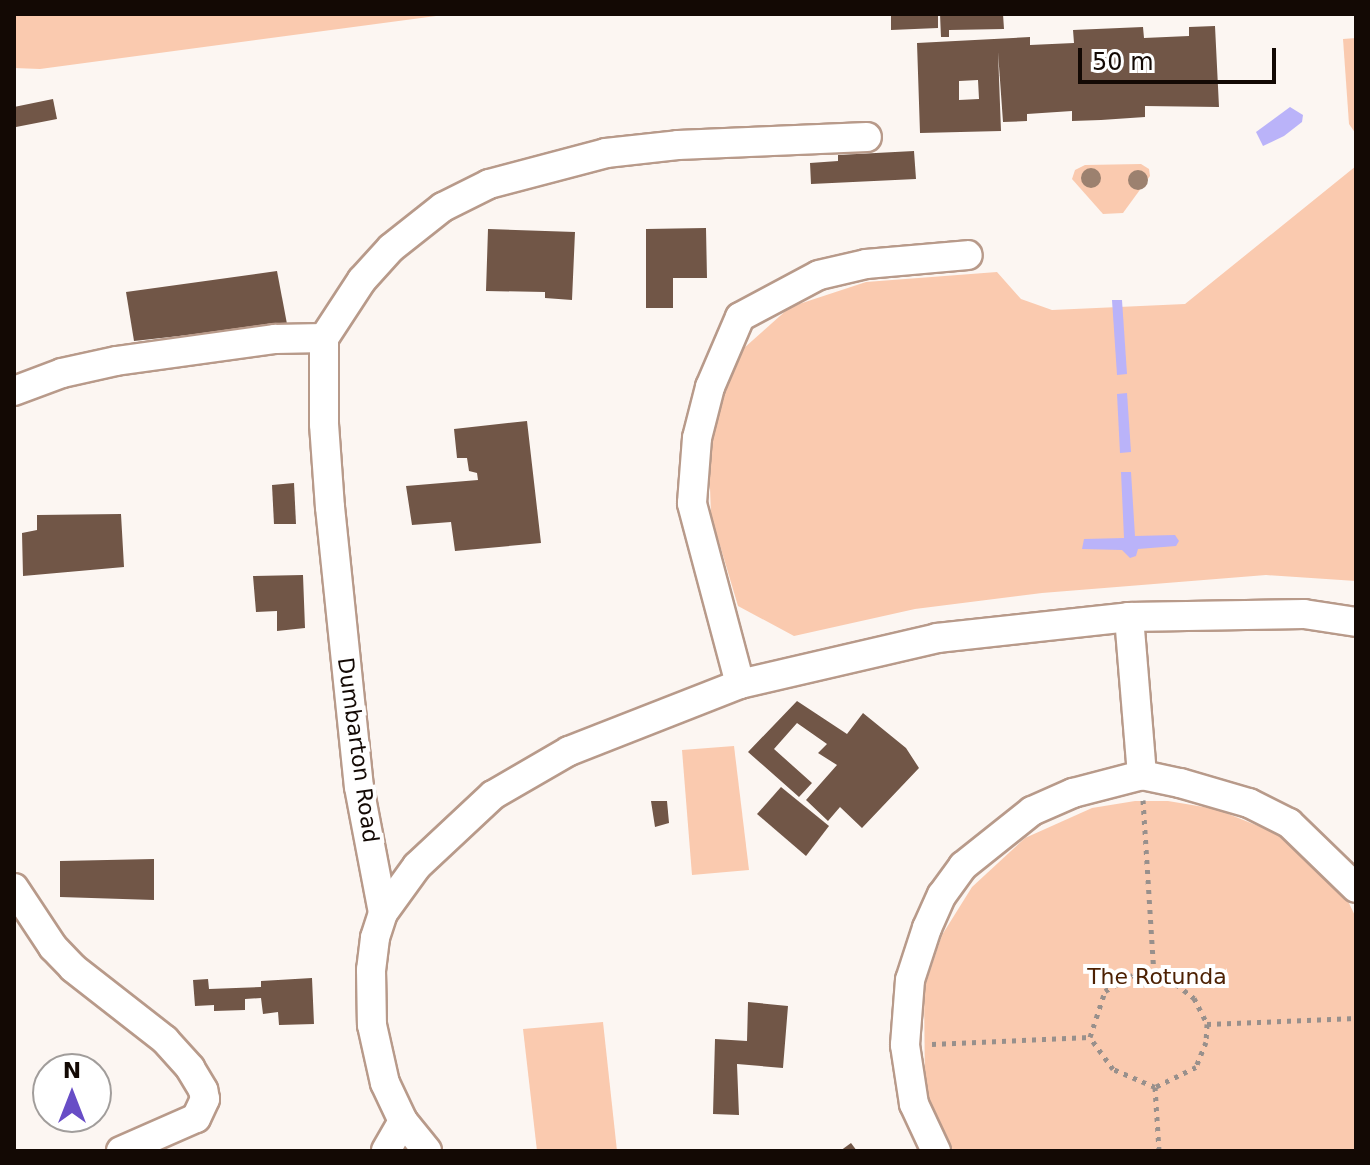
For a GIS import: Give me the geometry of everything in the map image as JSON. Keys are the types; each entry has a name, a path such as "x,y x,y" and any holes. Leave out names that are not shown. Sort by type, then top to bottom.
{"street":[{"path":"14,391 62,373 116,361 261,341 324,338 362,280 391,248 443,207 489,184 606,153 678,145 867,137"},
{"path":"740,684 692,503 697,438 707,400 740,317 819,275 866,264 968,255"},
{"name":"Dumbarton Road","path":"324,338 324,424 336,569 359,787 383,913 375,938 371,970 372,1025 385,1083 403,1121 427,1151"},
{"path":"383,913 417,866 493,795 569,751 740,684 937,638 1129,617 1304,614 1356,622"},
{"path":"1129,617 1142,775"},
{"path":"936,1151 914,1104 905,1045 910,980 927,928 942,895 963,866 1032,811 1073,793 1142,775 1249,803 1289,823 1356,888"},
{"path":"14,888 53,947 85,978 165,1040 190,1068 203,1090 205,1099 196,1118 121,1151"},
{"path":"386,1151 403,1121"}],"path":[{"path":"1142,775 1154,974"},
{"path":"1154,974 1176,984 1194,998 1207,1024 1206,1042 1196,1067 1155,1087 1113,1069 1090,1037 1105,991 1133,975 1154,974"},
{"path":"1207,1024 1356,1018"},
{"path":"905,1045 1090,1037"},
{"path":"1155,1087 1159,1151"}],"green space":[{"path":"14,14 451,14 40,69 14,68"},
{"path":"1356,38 1356,134 1349,124 1343,39"},
{"path":"1141,164 1149,169 1150,176 1123,213 1103,214 1072,179 1075,170 1085,165"},
{"path":"1356,166 1356,581 1266,575 1042,593 915,609 794,636 738,606 711,515 708,433 735,356 790,307 866,282 997,272 1021,299 1052,310 1185,304"},
{"path":"734,746 749,870 692,875 682,750"},
{"name":"The Rotunda","path":"1135,801 1168,801 1216,809 1276,833 1349,903 1356,918 1354,1151 951,1151 925,1089 924,989 942,935 972,887 1025,838 1092,808"},
{"path":"603,1022 617,1151 537,1151 523,1029"}],"shaded area":[{"path":"1290,107 1303,115 1302,122 1284,136 1263,146 1256,132"},
{"path":"1112,300 1122,300 1127,374 1117,375"},
{"path":"1127,393 1131,452 1120,453 1117,394"},
{"path":"1121,472 1131,472 1135,536 1175,535 1179,541 1176,546 1138,549 1136,556 1130,558 1122,550 1082,549 1084,539 1124,538"}],"building":[{"path":"891,14 938,14 938,28 891,30"},
{"path":"940,14 1003,14 1004,29 949,30 949,37 941,37"},
{"path":"1215,26 1219,107 1145,106 1145,117 1101,120 1072,121 1072,111 1027,114 1027,121 1003,122 998,52 1001,131 920,133 917,43 1030,37 1030,45 1074,43 1073,30 1143,27 1144,38 1189,36 1189,27","holes":["978,80 979,99 959,100 959,81"]},
{"path":"53,99 57,119 16,127 14,107"},
{"path":"914,151 916,179 811,184 810,163 838,161 838,155"},
{"path":"706,228 707,278 673,278 673,308 646,308 646,229"},
{"path":"488,229 575,232 572,300 545,298 545,292 486,291"},
{"path":"277,271 287,324 134,341 126,292"},
{"path":"527,421 541,543 455,551 451,522 412,525 406,486 478,480 477,473 469,471 467,458 457,458 454,429"},
{"path":"294,483 296,524 274,524 272,485"},
{"path":"121,514 124,567 23,576 22,533 37,530 37,515"},
{"path":"303,575 305,628 277,631 277,611 256,612 253,576"},
{"path":"797,701 847,734 863,713 906,748 919,768 862,828 840,807 828,821 806,800 837,765 818,753 827,744 797,723 774,749 812,783 799,797 748,752"},
{"path":"781,787 829,826 806,856 757,814"},
{"path":"651,801 667,801 669,823 655,827"},
{"path":"154,859 154,900 60,897 60,861"},
{"path":"312,978 314,1024 279,1025 278,1012 263,1014 261,998 245,999 245,1010 214,1011 214,1005 195,1006 193,980 208,979 209,989 261,987 261,981"},
{"path":"748,1002 788,1006 783,1068 737,1064 739,1115 713,1114 715,1039 747,1041"},
{"path":"851,1143 857,1151 840,1151"}]}
